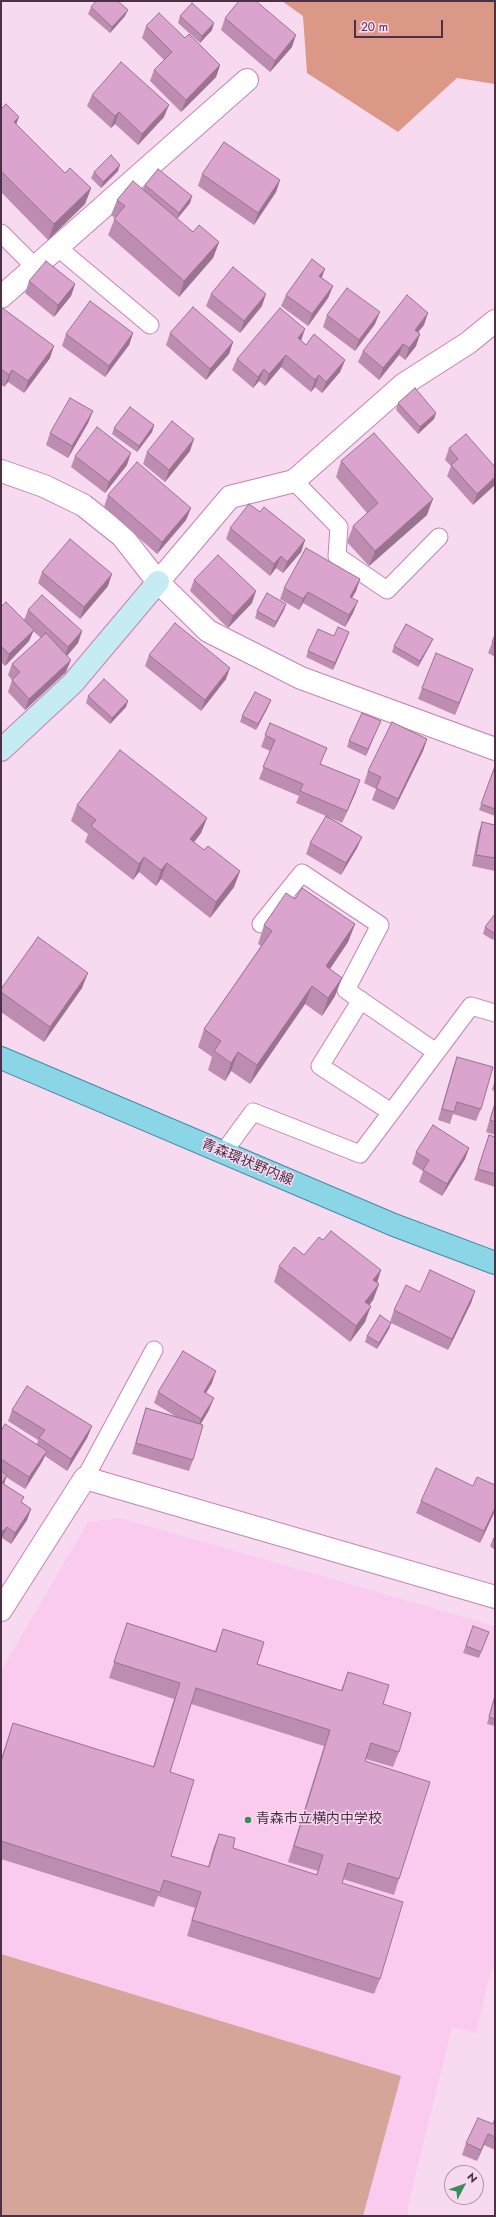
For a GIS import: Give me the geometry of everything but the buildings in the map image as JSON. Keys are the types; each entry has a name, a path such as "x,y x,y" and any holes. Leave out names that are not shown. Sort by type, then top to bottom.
{"main road":[{"name":"青森環状野内線","path":"1,1058 394,1225 495,1263"}],"street":[{"path":"1,297 247,80"},
{"path":"1,750 72,683 230,497 294,481 404,384 468,343 495,321"},
{"path":"1,471 44,486 83,504 122,536 158,582 208,631 301,678 495,749"},
{"path":"1,1610 85,1478 495,1597"}],"lane":[{"path":"1,233 35,267"},
{"path":"57,247 150,325"},
{"path":"294,481 339,527 337,556 387,590 439,537"},
{"path":"262,924 302,873 380,925 346,990 436,1052"},
{"path":"361,1000 320,1066 390,1112"},
{"path":"223,1153 253,1112 360,1154 471,1006 495,1013"},
{"path":"85,1478 154,1350"}],"shaded area":[{"path":"282,1 495,1 495,84 457,78 398,132 307,73 303,16"},
{"name":"青森市立横内中学校","path":"120,1518 495,1626 495,1970 491,1970 476,2033 452,2027 408,2206 408,2216 1,2216 1,1671 88,1522"},
{"path":"1,1954 401,2076 363,2216 1,2216"}],"place":[{"name":"青森市立横内中学校","path":"248,1820"}]}
